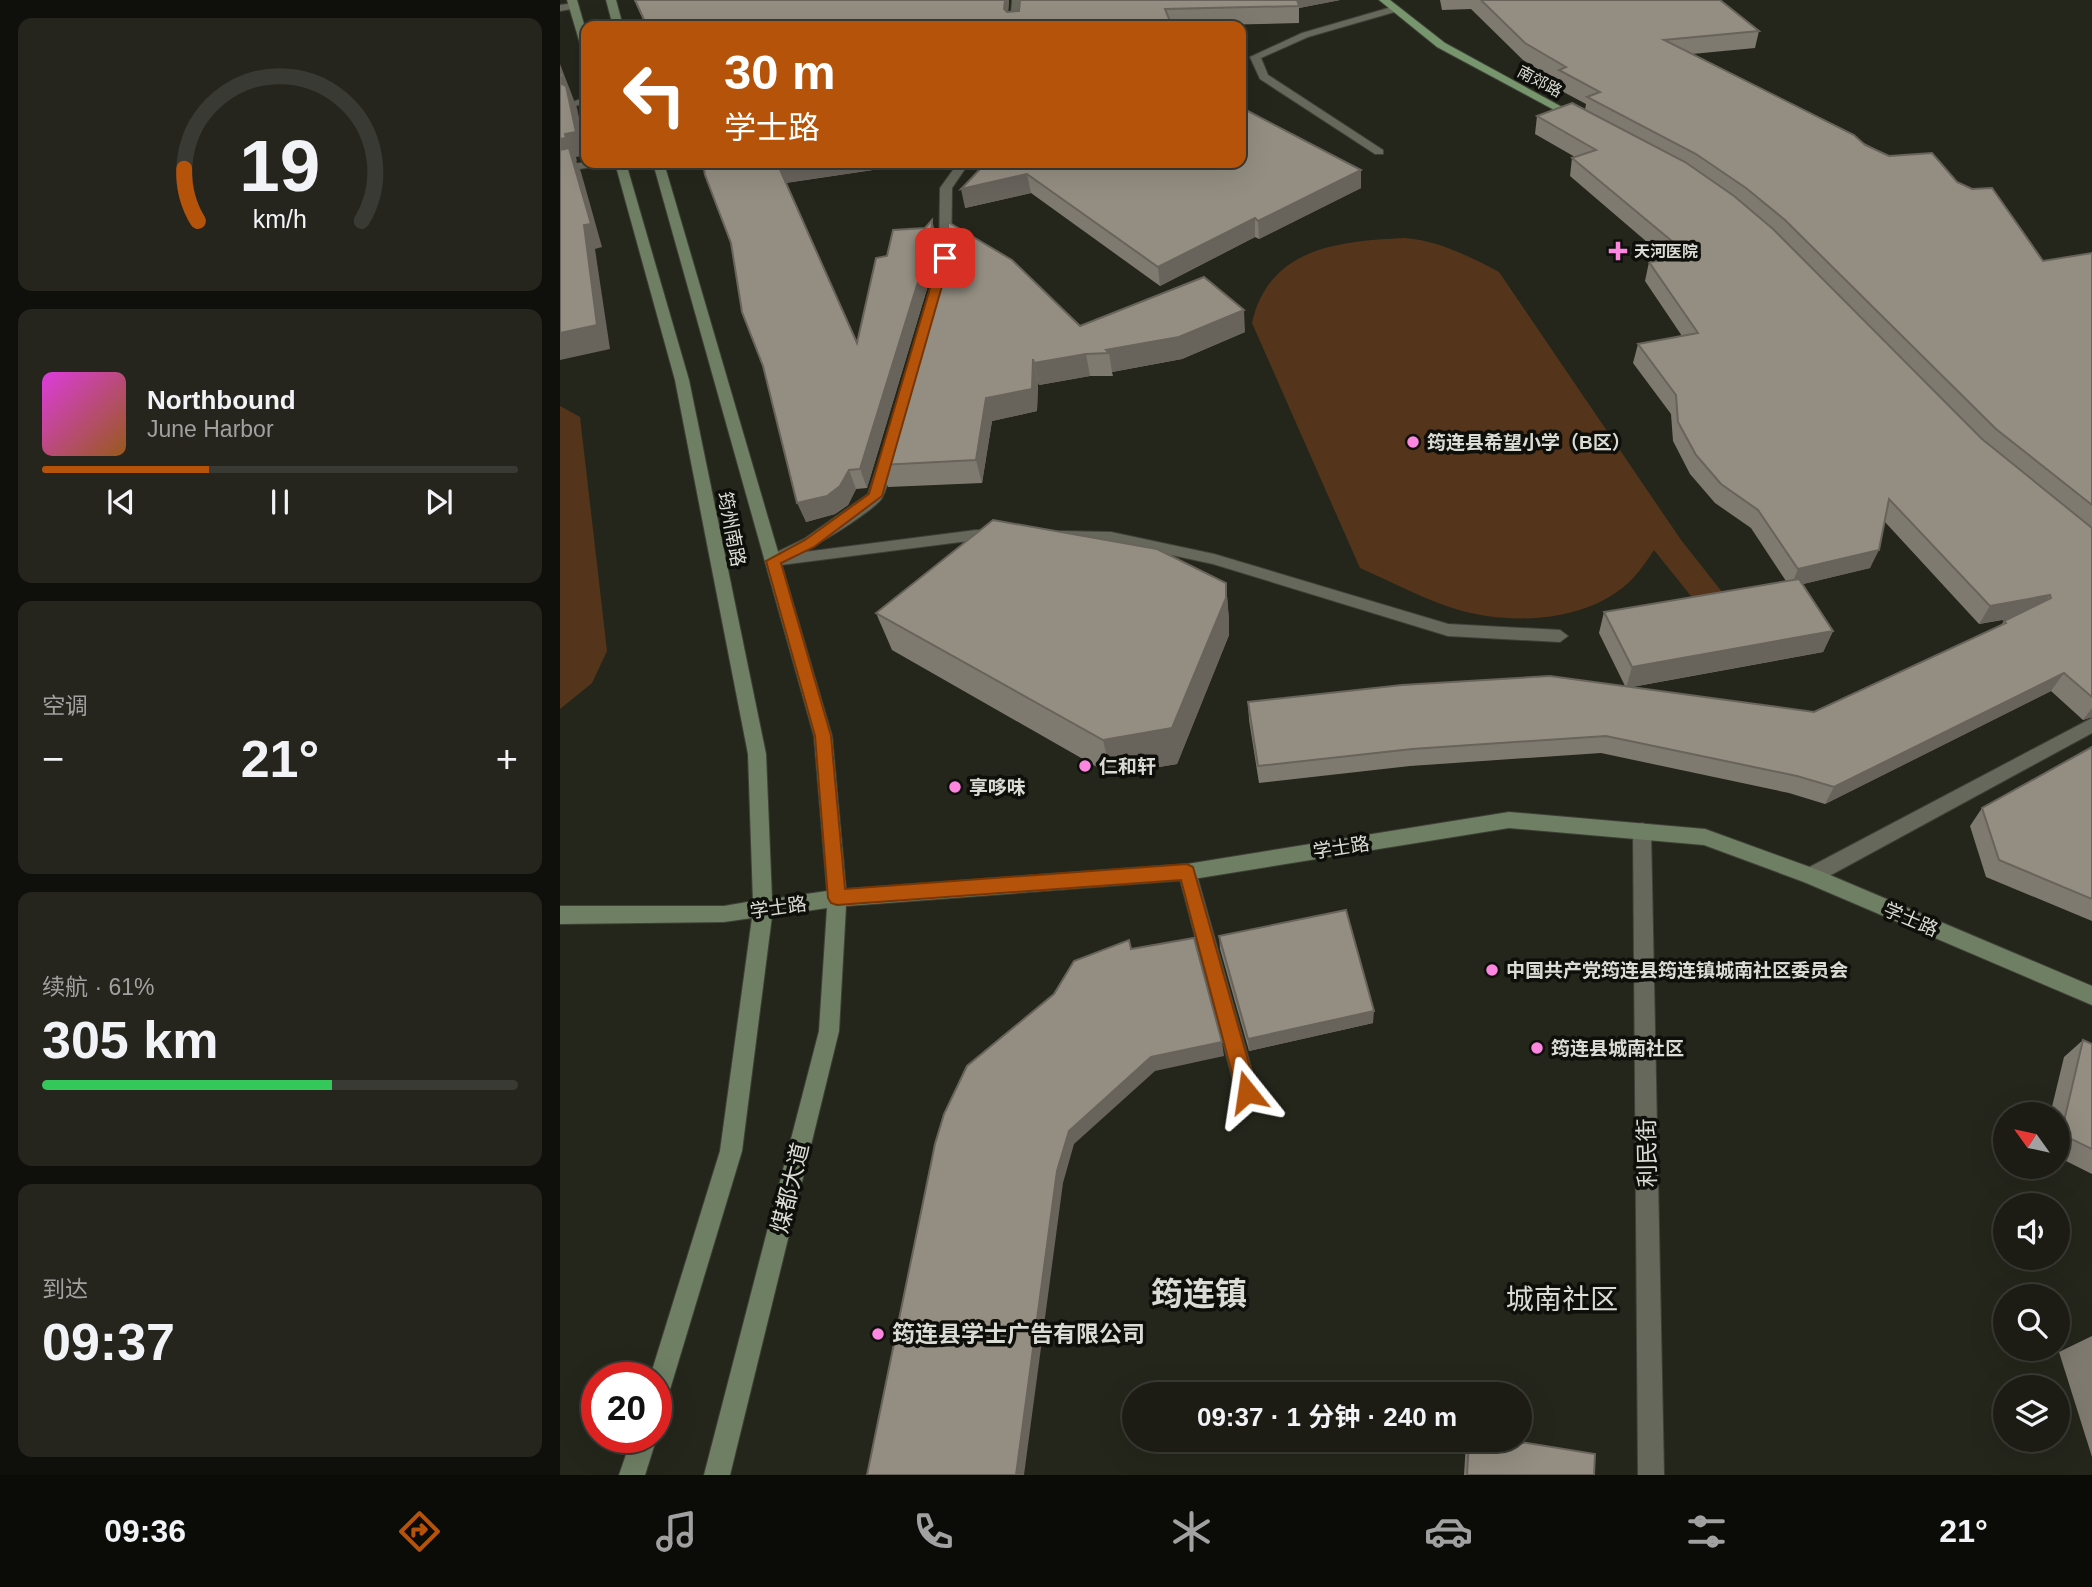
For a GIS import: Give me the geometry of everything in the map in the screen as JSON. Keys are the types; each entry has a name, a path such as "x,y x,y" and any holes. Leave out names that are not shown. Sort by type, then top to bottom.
{"main road":[{"path":"611,0 617,21"},
{"name":"南郊路","path":"1384,0 1441,45 1588,124"},
{"path":"573,3 581,30"},
{"name":"筠州南路","path":"621,168 682,380 757,754 763,910"},
{"name":"筠州南路","path":"659,168 823,736 837,898"},
{"name":"学士路","path":"560,915 724,914 837,898 1187,872 1509,820 1705,837 1811,876 2092,996"},
{"name":"煤都大道","path":"717,1475 830,1031 837,898"},
{"path":"666,1362 731,1151 763,910"},
{"path":"632,1475 639,1453"}],"street":[{"path":"1015,21 1017,0"},
{"path":"560,8 573,3"},
{"path":"1379,152 1264,77 1255,57 1305,35 1395,9"},
{"path":"560,169 581,166"},
{"path":"937,285 945,258 946,188 960,168"},
{"path":"773,561 810,543 875,496 895,430"},
{"path":"773,561 976,535 1016,535"},
{"path":"1044,536 1111,537 1214,559 1448,630 1560,636"},
{"path":"1811,876 2092,725"},
{"name":"利民街","path":"1642,831 1651,1475"},
{"path":"1187,872 1247,1092"}],"shaded area":[{"path":"1405,238 1442,246 1499,272 1681,540 1734,607 1707,616 1654,550 1631,580 1610,597 1569,613 1547,617 1502,618 1459,610 1360,568 1252,323 1261,298 1274,278 1291,263 1310,253 1333,246"},
{"path":"560,406 580,417 607,651 592,683 560,709"}],"building":[{"path":"635,0 1005,0 1004,9 1007,12 1019,11 1020,0 1297,0 1299,6 1165,9 1170,21 645,21"},
{"path":"1481,0 1720,0 1759,31 1664,40 1854,135 1865,145 1889,156 1932,153 1957,182 1972,189 1992,188 2043,261 2092,253 2092,505 1996,429 1785,220 1746,188 1696,154 1587,97 1600,92 1559,70 1566,67 1525,43"},
{"path":"560,83 566,86 576,132 565,134 566,138 560,139"},
{"path":"1572,103 1685,162 1734,196 1773,229 1982,439 2092,528 2092,697 2064,673 1834,787 1797,776 1606,736 1412,749 1258,766 1248,702 1402,685 1550,676 1814,712 2006,623 2004,621 2051,598 2050,595 1990,606 1889,499 1879,550 1798,569 1758,510 1721,484 1696,455 1678,422 1676,395 1638,344 1698,333 1649,262 1691,257 1572,158 1596,150 1537,116"},
{"path":"1246,110 1361,170 1258,221 1255,218 1158,267 1027,174 961,189 981,168 1246,168"},
{"path":"569,148 591,224 584,225 597,325 560,333 560,150"},
{"path":"704,168 779,168 857,343 876,258 887,256 893,230 925,228 932,220 931,240 860,469 849,470 840,486 827,496 797,503 763,366 742,312 731,243"},
{"path":"948,222 1012,260 1080,326 1204,277 1244,310 1179,337 1106,350 1109,353 1034,363 1033,359 1032,389 986,398 976,460 880,465 948,238"},
{"path":"993,520 1157,549 1226,583 1226,598 1172,728 1103,740 876,613"},
{"path":"1799,579 1833,631 1632,667 1604,612"},
{"path":"2092,747 2092,899 1999,860 1982,808"},
{"path":"1346,910 1374,1011 1248,1039 1219,936"},
{"path":"1194,938 1222,1042 1151,1057 1069,1131 1057,1171 1016,1475 867,1475 935,1144 944,1114 967,1066 1054,994 1074,961 1129,940 1131,949"},
{"path":"2083,1040 2092,1044 2092,1149 2070,1138 2068,1102"},
{"path":"1532,1444 1595,1454 1594,1475 1467,1475 1468,1452 1532,1452"}],"place":[{"name":"天河医院","path":"1618,251"},
{"name":"筠连县希望小学（B区）","path":"1413,442"},
{"name":"仁和轩","path":"1085,766"},
{"name":"享哆味","path":"955,787"},
{"name":"中国共产党筠连县筠连镇城南社区委员会","path":"1492,970"},
{"name":"筠连县城南社区","path":"1537,1048"},
{"name":"筠连县学士广告有限公司","path":"878,1334"}],"district":[{"name":"筠连镇","path":"1199,1294"},
{"name":"城南社区","path":"1562,1299"}],"route":[{"path":"945,258 875,496 810,543 773,561 823,736 837,898 1187,872 1247,1092"}]}
